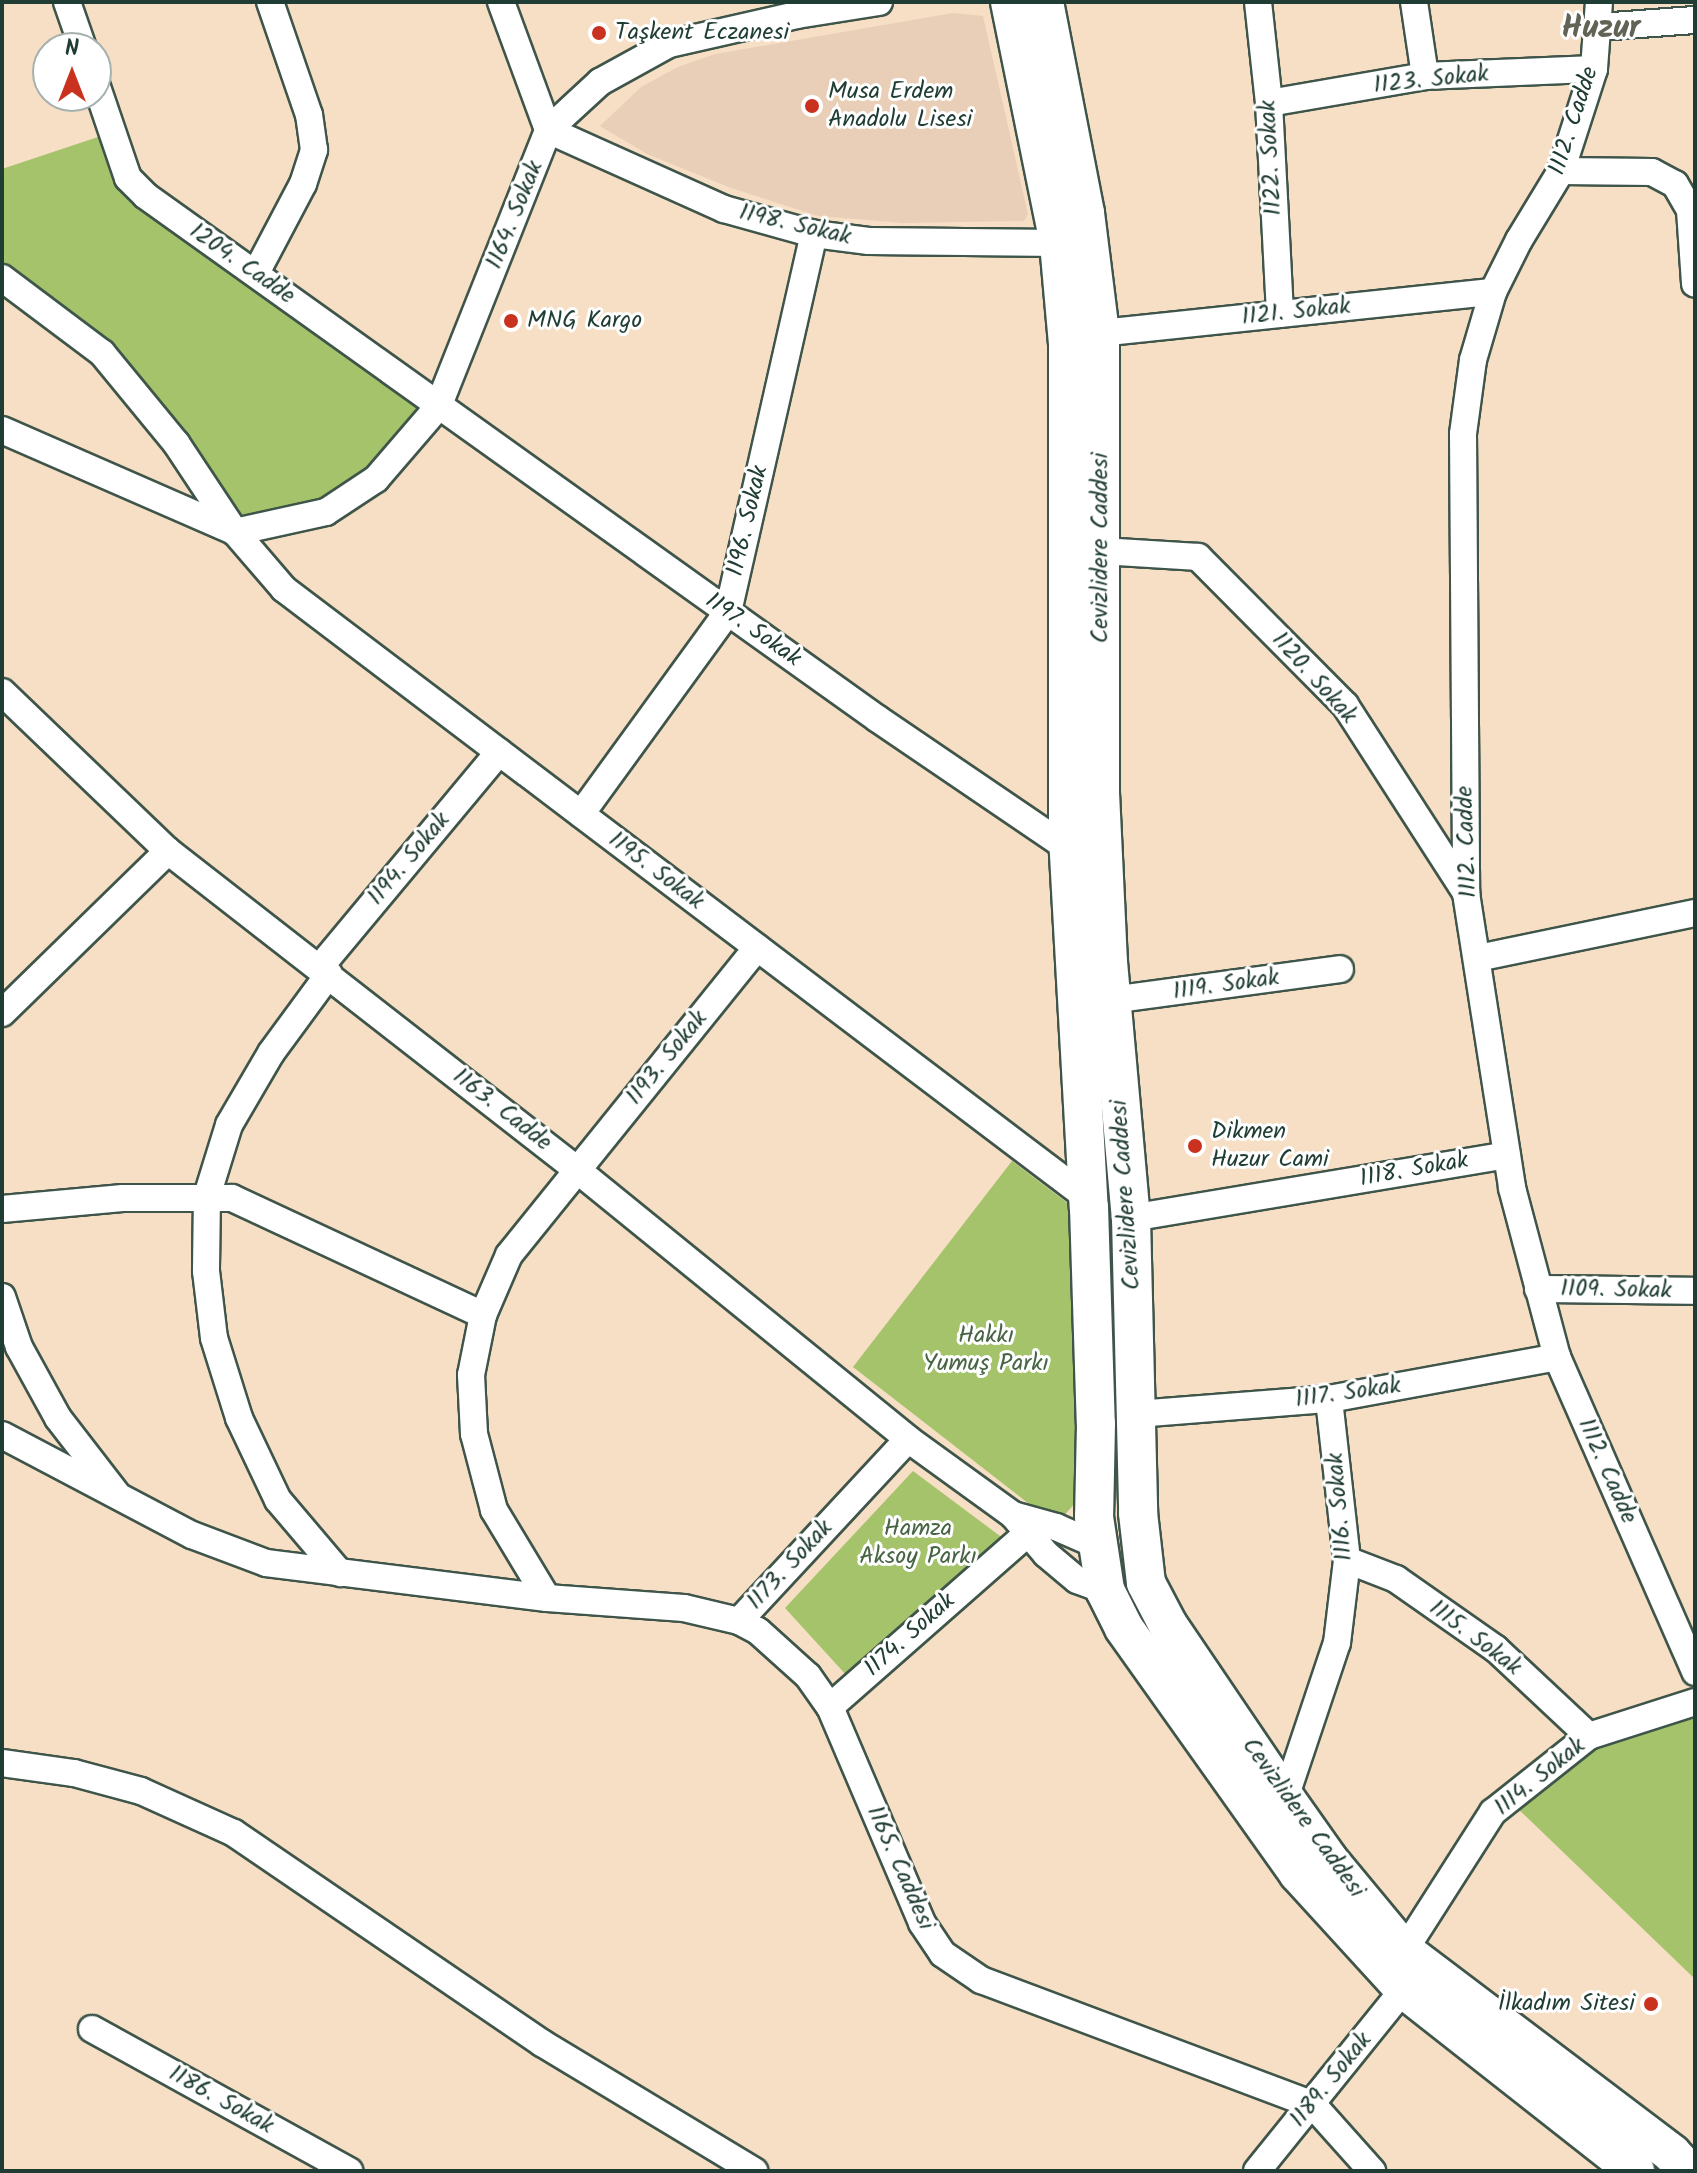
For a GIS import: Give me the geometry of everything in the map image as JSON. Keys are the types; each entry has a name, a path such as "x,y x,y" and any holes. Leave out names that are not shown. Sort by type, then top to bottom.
{"main road":[{"name":"Cevizlidere Caddesi","path":"1010,2 1059,243 1068,343 1069,849 1089,1199 1097,1545 1105,1590 1124,1628 1298,1873 1404,1989 1635,2171"},
{"name":"Cevizlidere Caddesi","path":"1044,2 1085,213 1100,333 1100,793 1112,1000 1131,1218 1140,1555 1153,1598 1285,1798 1328,1859 1404,1951 1672,2154 1688,2171"},
{"path":"1069,849 1103,871"},
{"path":"1097,1545 1140,1555"},
{"path":"1105,1590 1153,1598"}],"street":[{"path":"67,2 77,32"},
{"path":"501,2 548,130"},
{"name":"1164. Sokak","path":"235,532 326,512 376,479 438,407 548,130 600,82 669,44 794,8 879,2"},
{"name":"1122. Sokak","path":"1258,2 1269,103 1280,314"},
{"path":"1414,2 1425,76"},
{"path":"256,273 303,184 314,150 309,115 274,3"},
{"path":"1599,15 1695,20"},
{"name":"1112. Cadde","path":"1599,15 1594,69 1561,171 1519,240 1493,292 1473,360 1463,434 1466,893 1507,1155 1557,1357 1695,1672"},
{"name":"1123. Sokak","path":"1269,103 1425,76 1594,69"},
{"name":"1204. Cadde","path":"106,112 128,178 146,196 438,407"},
{"name":"1198. Sokak","path":"548,130 724,209 814,234 927,244 1059,243"},
{"path":"1561,171 1652,172 1675,184 1690,210 1695,284"},
{"name":"1196. Sokak","path":"581,814 728,612 814,234"},
{"name":"1195. Sokak","path":"2,278 102,353 176,443 235,532 284,589 1089,1199"},
{"name":"1121. Sokak","path":"1100,333 1493,292"},
{"name":"1197. Sokak","path":"438,407 1069,849"},
{"path":"2,430 235,532"},
{"name":"1120. Sokak","path":"1102,551 1198,557 1345,705 1466,893"},
{"name":"1163. Cadde","path":"2,692 168,851 325,970 908,1439 1020,1524 1077,1580 1105,1590"},
{"name":"1194. Sokak","path":"340,1573 278,1500 239,1418 214,1338 206,1271 207,1196 229,1125 325,970 499,752"},
{"path":"2,1013 168,851"},
{"path":"1478,958 1695,913"},
{"name":"1193. Sokak","path":"547,1598 494,1510 474,1434 471,1375 483,1315 509,1255 757,948"},
{"name":"1119. Sokak","path":"1112,1000 1340,969"},
{"name":"1118. Sokak","path":"1131,1218 1507,1155"},
{"path":"2,1209 207,1196 232,1198 483,1315"},
{"name":"1109. Sokak","path":"1538,1289 1695,1291"},
{"path":"2,1297 19,1347 58,1418 121,1500"},
{"name":"1117. Sokak","path":"1137,1414 1329,1399 1557,1357"},
{"name":"1116. Sokak","path":"1285,1798 1337,1643 1347,1560 1329,1399"},
{"name":"1165. Caddesi","path":"2,1435 192,1535 266,1563 547,1598 684,1608 739,1621 758,1631 793,1661 830,1707 922,1923 943,1954 959,1968 981,1980 1313,2105"},
{"name":"1173. Sokak","path":"739,1621 908,1439"},
{"name":"1163. Cadde","path":"1020,1524 1056,1527 1097,1545"},
{"name":"1174. Sokak","path":"830,1707 1020,1524"},
{"name":"1115. Sokak","path":"1347,1560 1396,1579 1496,1649 1589,1736"},
{"name":"1114. Sokak","path":"1404,1951 1493,1812 1589,1736 1695,1702"},
{"path":"2,1763 108,1781 174,1803 214,1822 263,1850 542,2043 754,2171"},
{"name":"1189. Sokak","path":"1257,2171 1404,1989"},
{"name":"1186. Sokak","path":"92,2029 349,2171"},
{"path":"1313,2105 1372,2171"}],"shaded area":[{"name":"Musa Erdem Anadolu Lisesi","path":"953,13 983,16 1028,214 1024,221 903,223 818,216 731,188 647,154 600,126 641,87 678,67 715,54"}],"green space":[{"path":"113,132 128,178 438,407 326,512 235,532 102,353 2,278 2,169"},
{"name":"Hakkı Yumuş Parkı","path":"1012,1161 1074,1208 1084,1493 1061,1519 1042,1514 853,1367"},
{"name":"Hamza Aksoy Parkı","path":"913,1471 1004,1539 848,1677 785,1608"},
{"path":"1695,1711 1695,1979 1514,1805 1595,1744"}],"place":[{"name":"Taşkent Eczanesi","path":"599,33"},
{"name":"Musa Erdem Anadolu Lisesi","path":"812,106"},
{"name":"MNG Kargo","path":"511,321"},
{"name":"Dikmen Huzur Cami","path":"1195,1146"},
{"name":"İlkadım Sitesi","path":"1651,2004"}],"district":[{"name":"Huzur","path":"1601,29"}]}
